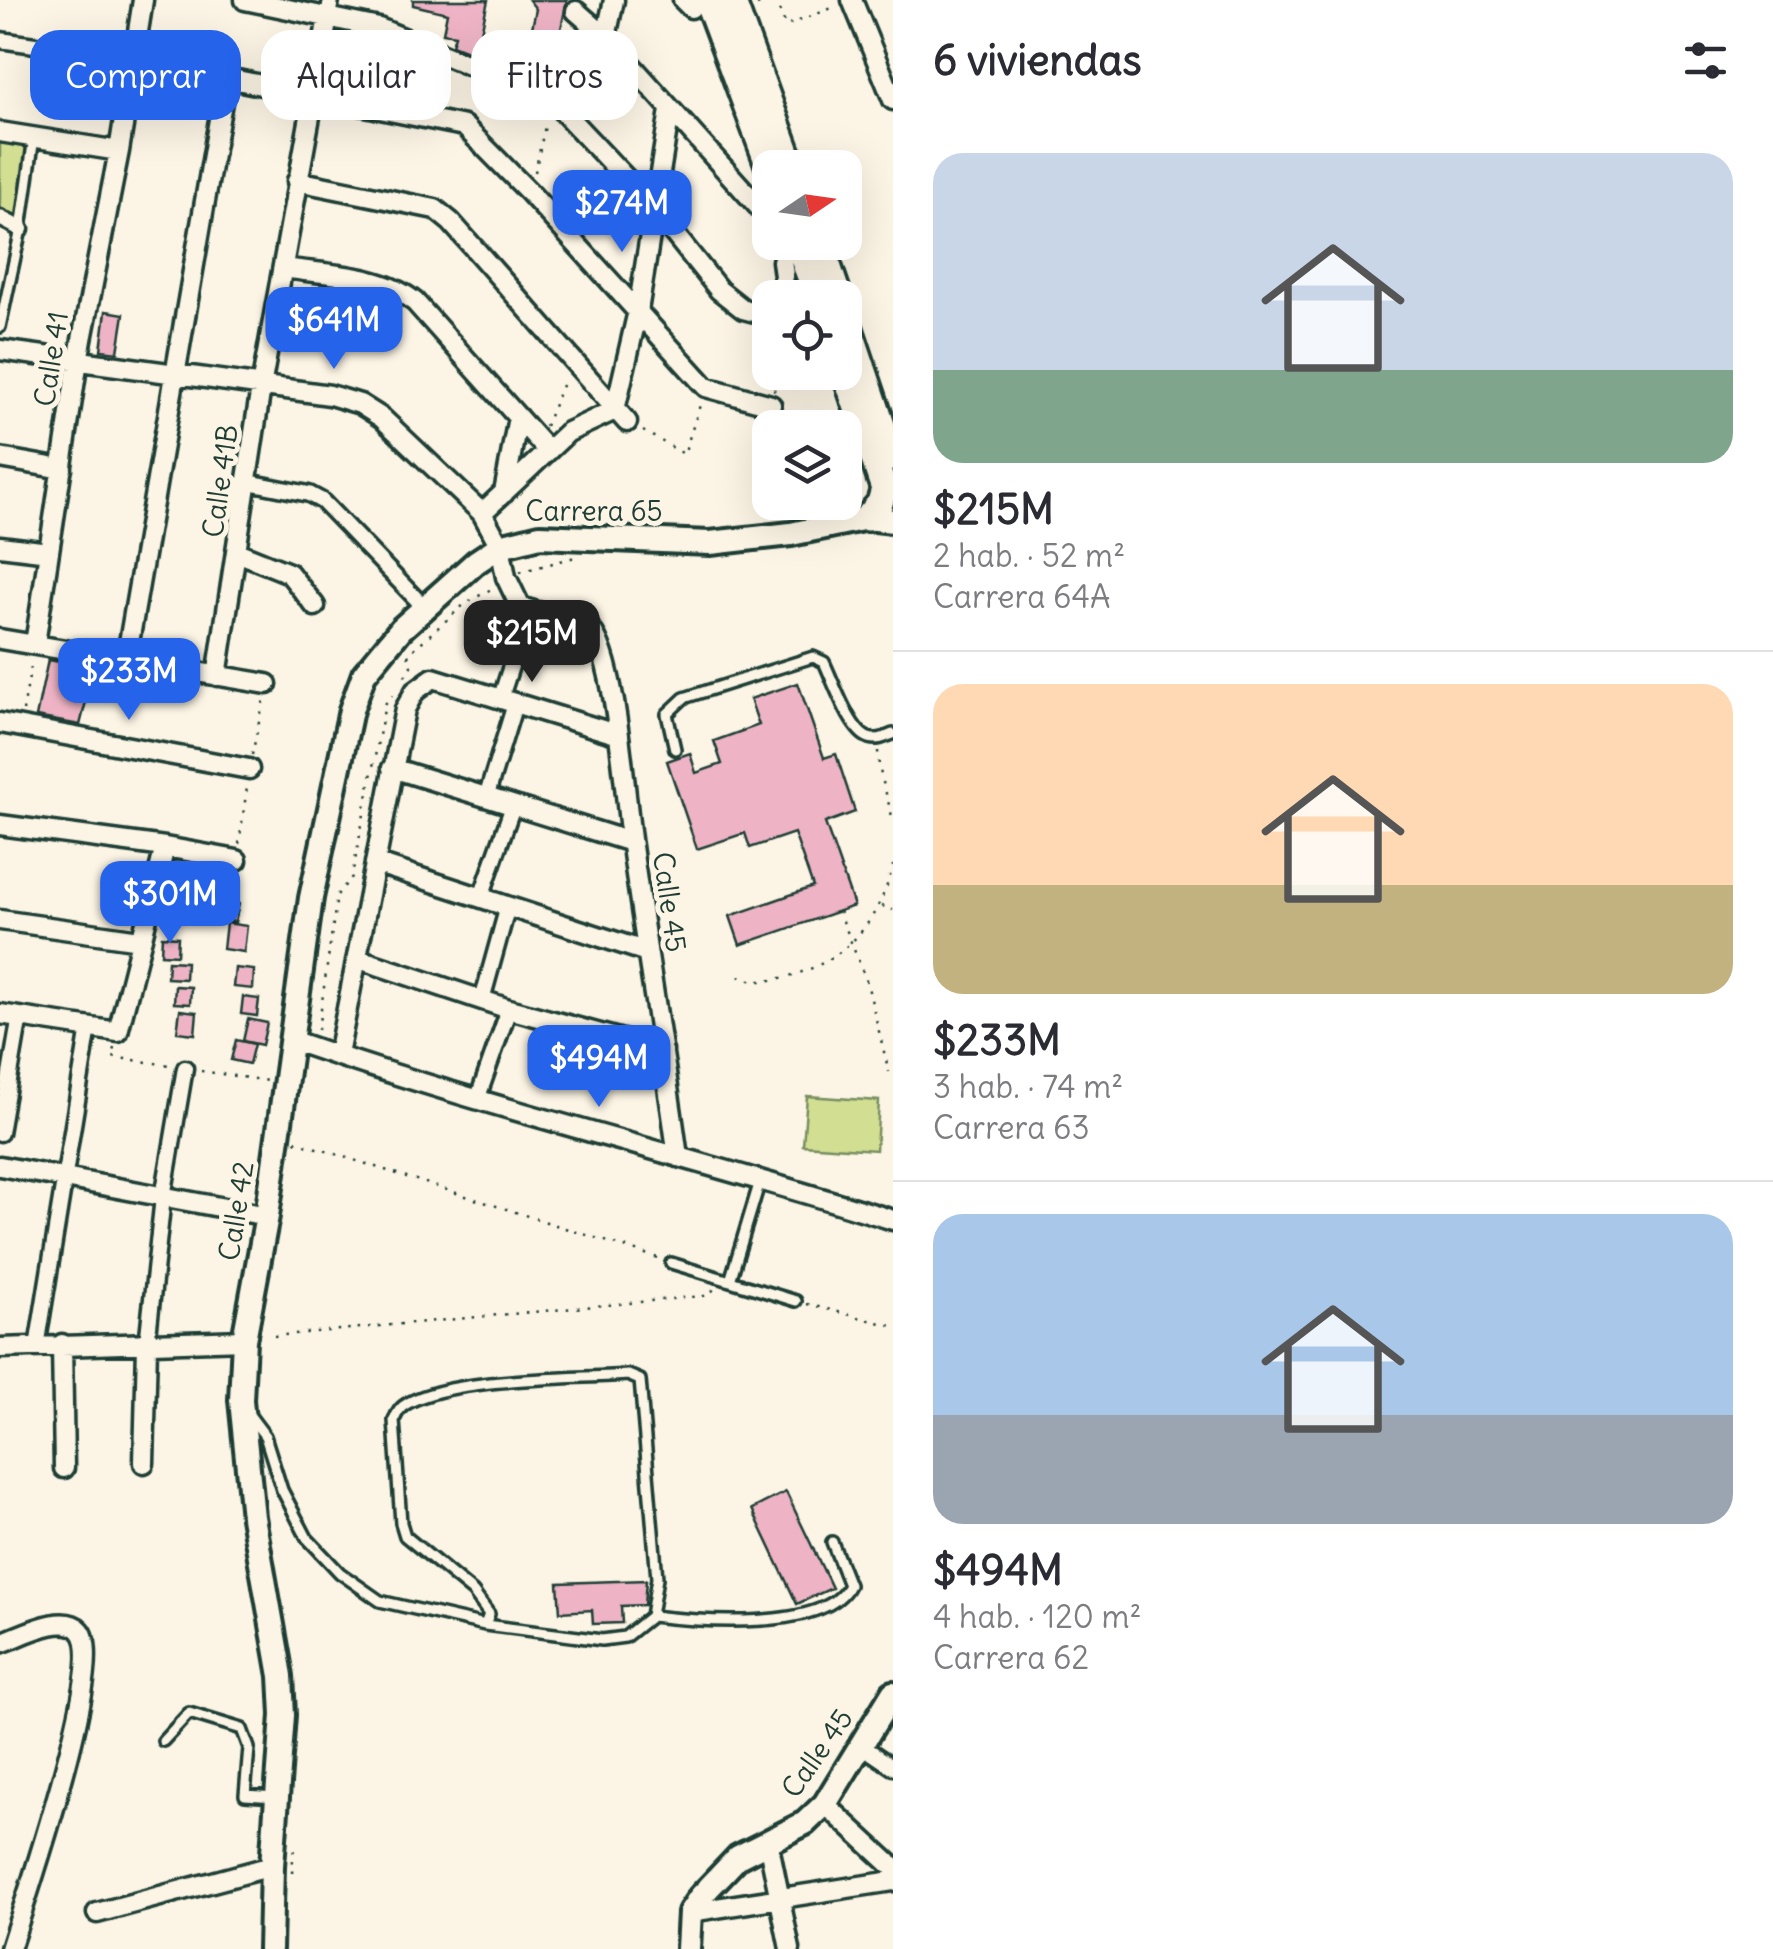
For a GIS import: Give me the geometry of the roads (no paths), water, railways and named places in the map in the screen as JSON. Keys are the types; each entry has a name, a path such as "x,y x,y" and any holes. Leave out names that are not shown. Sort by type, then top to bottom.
{"main road":[{"path":"732,0 786,150"},
{"path":"693,3 761,150"},
{"path":"862,366 893,458"},
{"path":"851,390 884,489 880,519"}],"street":[{"name":"Calle 41","path":"138,30 144,0"},
{"path":"245,0 330,8 552,99 652,206 718,290 752,311"},
{"path":"608,30 614,0"},
{"path":"852,0 890,88"},
{"path":"576,11 597,30"},
{"path":"0,40 30,44"},
{"path":"638,74 752,199"},
{"path":"621,416 670,110"},
{"name":"Calle 41","path":"34,644 78,360 123,120"},
{"path":"126,660 219,120"},
{"name":"Calle 41B","path":"217,676 261,386 308,120"},
{"path":"436,120 464,126 706,387 771,405"},
{"path":"0,132 118,151"},
{"path":"297,181 435,209 452,222 621,416"},
{"path":"0,218 20,230"},
{"path":"284,268 382,284 401,291 543,446"},
{"name":"Carrera 65","path":"0,350 330,396 360,404 404,436 482,513 500,546 540,536 710,543 754,540 880,519"},
{"path":"482,513 543,446 568,432 621,416"},
{"path":"504,493 518,417"},
{"path":"0,458 62,469"},
{"path":"248,482 309,494 322,502 425,608"},
{"path":"0,546 49,552"},
{"path":"486,798 530,611 512,595 500,546"},
{"name":"Calle 42","path":"270,1949 282,1676 253,1516 240,1400 244,1340 284,1144 291,1040 312,898 351,710 364,674 382,648 500,546"},
{"path":"238,552 288,573 314,606"},
{"name":"Calle 45","path":"530,611 586,625 594,632 604,656 619,735 678,1157"},
{"path":"0,639 266,684"},
{"path":"338,1055 392,768 405,710 415,690 433,678 619,735"},
{"path":"0,723 249,769"},
{"path":"392,768 631,842"},
{"path":"482,897 513,806"},
{"path":"0,825 166,846 237,860"},
{"path":"0,1014 118,1032 166,846"},
{"path":"375,863 647,952"},
{"path":"482,1000 508,906"},
{"path":"0,920 140,940"},
{"path":"359,959 509,1009 663,1051"},
{"path":"477,1100 509,1009"},
{"path":"0,1133 20,1016"},
{"path":"36,1346 89,1027"},
{"path":"291,1040 477,1100 761,1178 893,1220"},
{"path":"144,1463 147,1345 163,1197 185,1068"},
{"path":"0,1166 267,1216"},
{"path":"0,1348 244,1340"},
{"path":"62,1344 64,1468"},
{"path":"1,1646 68,1623 80,1630 88,1642 87,1667 70,1748 10,1949"},
{"name":"Calle 45","path":"690,1912 738,1858 804,1823 824,1804 893,1693"},
{"path":"862,1746 893,1767"},
{"path":"824,1804 893,1867"},
{"path":"768,1841 790,1949"},
{"path":"97,1913 272,1866"},
{"path":"688,1949 690,1912 893,1881"}],"lane":[{"path":"0,327 34,137"},
{"path":"675,749 668,714 684,698 813,657 824,662 856,728 865,737 878,739 893,734"},
{"path":"730,1281 761,1178"},
{"path":"671,1262 796,1301"},
{"path":"240,1400 264,1436 282,1490 307,1538 340,1573 380,1601 484,1625 602,1640 625,1637 650,1616 657,1578 640,1380 628,1375 460,1387 426,1396 398,1411 394,1420 405,1536 473,1592 489,1614 484,1625"},
{"path":"650,1616 730,1622 807,1613 838,1597 849,1585 832,1542"},
{"path":"164,1741 189,1713 242,1730 249,1748 245,1795 276,1797"}]}
